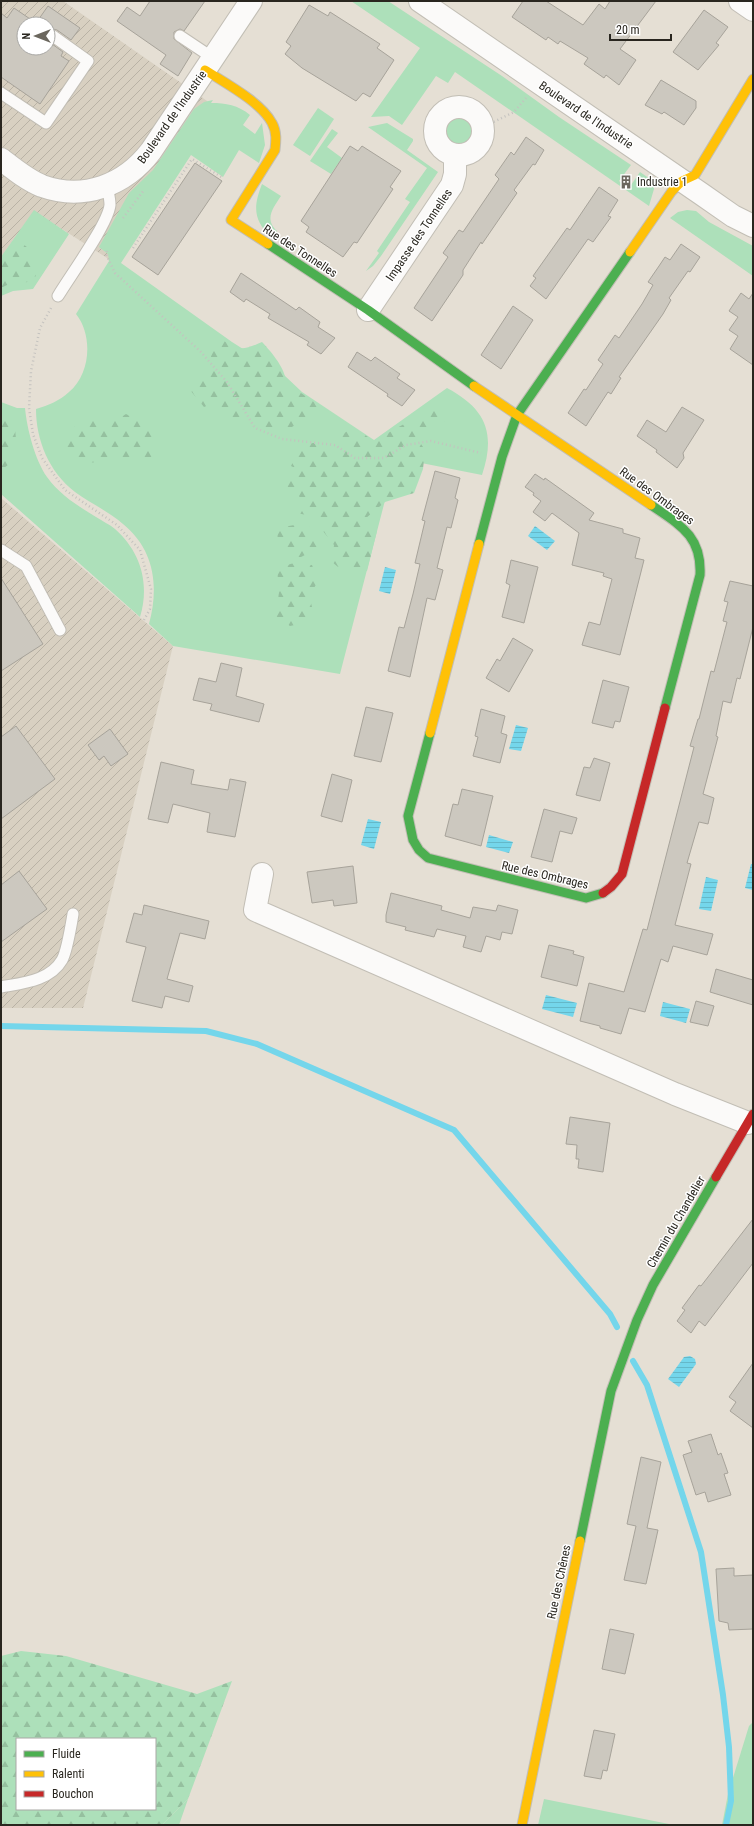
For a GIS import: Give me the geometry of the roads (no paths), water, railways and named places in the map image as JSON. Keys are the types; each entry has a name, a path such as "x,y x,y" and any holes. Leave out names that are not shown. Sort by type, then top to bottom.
{"street":[{"name":"Boulevard de l'Industrie","path":"1,160 32,181 51,189 76,192 87,191 107,186 126,176 144,161 251,1"},
{"name":"Boulevard de l'Industrie","path":"420,1 733,216 753,226"},
{"path":"740,1 753,10"},
{"name":"Rue des Tonnelles","path":"209,64 265,113 273,124 277,137 275,150 231,220 368,310 517,415"},
{"name":"Rue des Ombrages","path":"517,415 682,526 696,543 701,560 700,575 622,874 610,888 593,898 578,898 428,858 415,844 409,824 410,809 502,457 517,415 672,191 682,181 695,175 753,79"},
{"path":"454,107 462,107 477,115 482,127 482,139 472,152 455,156 447,153 436,140 435,128 440,116 446,111 454,107"},
{"name":"Impasse des Tonnelles","path":"368,310 452,185 455,174 455,156"},
{"path":"262,874 255,910 668,1091 750,1118"},
{"name":"Chemin du Chandelier","path":"628,1345 637,1320 653,1285 750,1118"},
{"name":"Rue des Chênes","path":"522,1825 611,1391 628,1345"}],"lane":[{"path":"180,36 209,64"},
{"path":"1,93 46,123 88,61 56,38"},
{"path":"58,296 104,222 110,205 110,196 107,186"},
{"path":"1,550 26,566 60,630"},
{"path":"1,987 37,980 52,972 62,959 73,914"}],"water":[{"path":"535,526 555,541 547,550 528,536"},
{"path":"385,567 396,570 390,594 379,591"},
{"path":"516,725 528,728 521,751 509,749"},
{"path":"368,819 381,822 374,849 361,845"},
{"path":"489,835 513,842 509,853 486,847"},
{"path":"751,864 753,864 753,890 745,888"},
{"path":"706,877 718,880 711,911 699,909"},
{"path":"546,995 577,1003 573,1017 542,1009"},
{"path":"663,1002 690,1009 686,1023 660,1016"},
{"path":"690,1356 695,1359 696,1364 679,1387 668,1379 684,1357"}],"waterway":[{"path":"1,1026 206,1031 257,1044 454,1130 610,1314 617,1327"},
{"path":"633,1361 647,1385 701,1552 723,1695 729,1747 731,1801 726,1825"}],"place":[{"name":"Industrie 1","path":"626,182"}]}
